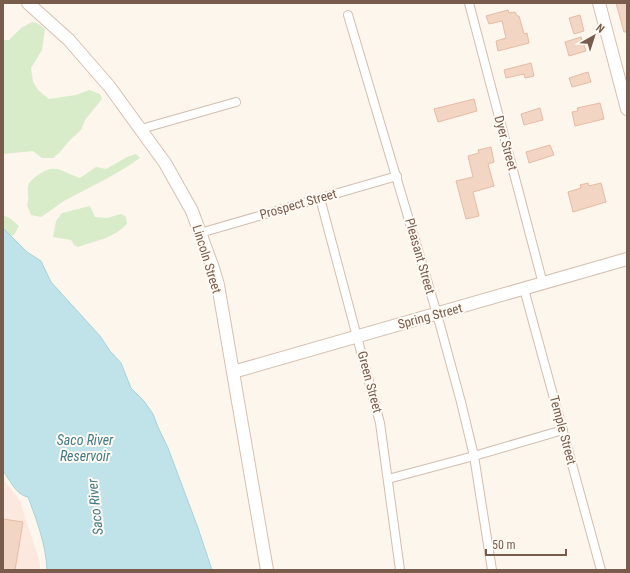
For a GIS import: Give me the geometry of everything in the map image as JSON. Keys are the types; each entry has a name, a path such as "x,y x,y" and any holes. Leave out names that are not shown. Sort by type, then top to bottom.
{"street":[{"name":"Lincoln Street","path":"28,3 79,51 109,86 142,129 173,175 192,211 218,286 267,570"},
{"name":"Dyer Street","path":"469,3 543,284"},
{"path":"599,3 627,109"},
{"name":"Pleasant Street","path":"348,15 437,314 474,456 492,570"},
{"path":"142,129 236,102"},
{"name":"Prospect Street","path":"200,233 397,176"},
{"name":"Green Street","path":"320,198 380,423 400,570"},
{"name":"Spring Street","path":"233,372 627,260"},
{"name":"Temple Street","path":"524,289 602,570"},
{"path":"388,479 563,430"}],"shaded area":[{"path":"3,479 20,501 40,563 40,570 3,570"}],"green space":[{"path":"32,22 37,23 45,29 42,50 31,68 33,82 38,90 49,99 76,95 89,90 100,94 102,99 85,120 81,130 53,158 42,158 33,151 3,154 3,40 9,40 21,28"},
{"path":"136,154 140,158 64,201 41,217 31,215 27,205 29,185 33,179 44,171 59,169 80,178 96,167 106,169 127,157"},
{"path":"90,206 95,217 107,218 121,214 126,217 127,224 110,236 78,247 74,245 71,240 53,237 56,221 62,213"},
{"path":"3,215 11,219 19,226 14,235 3,238"}],"water":[{"name":"Saco River Reservoir","path":"3,228 27,252 41,261 51,282 100,336 110,351 121,363 131,388 144,401 153,414 168,448 212,570 47,570 43,542 28,497 24,496 14,487 3,471"}],"building":[{"path":"616,3 627,3 627,32 624,32"},
{"path":"508,10 509,13 515,12 517,16 519,16 524,34 527,33 529,43 498,51 496,41 506,38 502,21 489,24 486,16"},
{"path":"580,15 584,31 574,34 569,18"},
{"path":"581,37 586,51 569,56 565,42"},
{"path":"531,63 534,76 525,78 524,74 506,78 504,70"},
{"path":"588,72 591,82 572,87 569,78"},
{"path":"474,99 477,111 438,122 434,109"},
{"path":"600,103 604,119 575,126 572,112 578,111 577,108"},
{"path":"540,108 543,120 524,125 521,114"},
{"path":"550,145 554,155 529,163 526,152"},
{"path":"491,147 494,162 488,164 494,186 473,192 479,216 466,219 456,181 473,177 468,156 479,153 478,150"},
{"path":"588,183 589,186 601,183 606,202 573,212 568,192 581,188 580,185"},
{"path":"3,519 23,522 15,570 3,570"}],"water label":[{"name":"Saco River","path":"95,507"}]}
